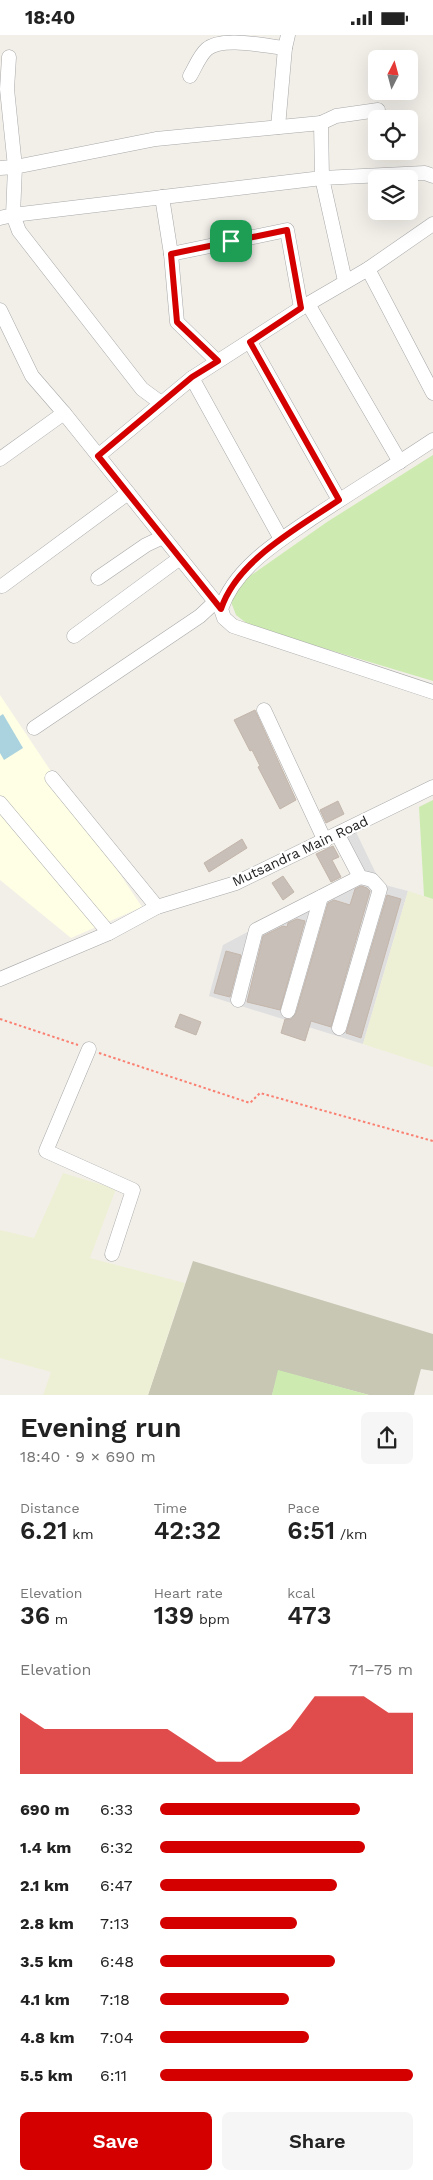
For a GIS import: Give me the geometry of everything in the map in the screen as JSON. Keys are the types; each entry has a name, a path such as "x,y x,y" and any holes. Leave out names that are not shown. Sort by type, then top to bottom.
{"street":[{"path":"190,76 205,51 213,45 224,42 286,41 278,127"},
{"path":"6,216 15,167 7,89 9,57"},
{"path":"0,168 15,167 156,139 322,123 336,115 368,111"},
{"path":"322,123 322,178 345,281"},
{"path":"6,216 322,178 425,173 433,176"},
{"path":"162,197 171,254 177,322 218,361"},
{"path":"6,216 142,389 161,403"},
{"path":"171,254 287,230 305,306 400,462"},
{"path":"98,456 192,377 345,281 431,231"},
{"path":"368,269 433,393"},
{"path":"0,310 32,376 180,558 218,606 224,618 233,626 433,692"},
{"path":"0,342 13,336"},
{"path":"250,342 339,500"},
{"path":"192,377 280,539"},
{"path":"0,459 64,413"},
{"path":"34,728 200,616 218,606 239,577 280,539 433,440"},
{"path":"2,586 128,493"},
{"path":"98,578 146,545 163,537"},
{"path":"74,636 180,558"},
{"path":"264,710 332,838 360,877 372,880 380,889 339,1029"},
{"path":"52,778 157,907"},
{"name":"Mutsandra Main Road","path":"0,979 109,933 157,907 236,883 332,838 433,787"},
{"path":"0,803 109,933"},
{"path":"238,1000 256,930 360,877"},
{"path":"288,1011 321,897"},
{"path":"88,1049 46,1151 132,1190 112,1254"}],"path":[{"path":"0,1019 250,1103 260,1093 433,1141"}],"shaded area":[{"path":"0,695 142,907 71,938 0,880"},
{"path":"356,832 381,884 408,891 363,1044 209,996 223,945 355,875 338,841"},
{"path":"408,891 433,899 433,1067 363,1044"},
{"path":"63,1173 116,1189 90,1258 185,1283 148,1395 43,1395 51,1372 0,1358 0,1230 34,1238"},
{"path":"193,1261 433,1334 433,1371 421,1369 414,1395 369,1395 279,1371 272,1395 148,1395"}],"green space":[{"path":"433,455 433,681 250,626 236,615 231,602 240,583 327,522"},
{"path":"433,800 433,899 424,896 419,807"},
{"path":"278,1370 369,1395 272,1395"}],"water":[{"path":"3,714 23,748 4,760 0,753 0,716"}],"building":[{"path":"255,710 296,800 280,809 258,767 260,766 252,750 250,751 234,720"},
{"path":"338,801 344,814 326,823 320,810"},
{"path":"242,839 247,848 209,872 204,863"},
{"path":"333,846 339,857 332,860 341,877 331,882 316,854"},
{"path":"283,876 294,892 283,900 272,883"},
{"path":"361,886 370,891 331,1027 311,1021 305,1041 281,1033 285,1019 291,1019 296,1013 328,903 334,900 350,905 355,889"},
{"path":"387,895 401,899 361,1038 346,1033"},
{"path":"297,919 305,921 280,1010 247,1002 263,936 283,926 287,927 288,923"},
{"path":"226,951 241,955 230,997 214,993"},
{"path":"180,1014 201,1022 196,1035 175,1027"}],"route":[{"path":"287,230 301,308 250,342 339,500 280,539 239,577 224,598 221,609 98,456 192,377 218,361 177,322 171,254 231,241 287,230"}]}
